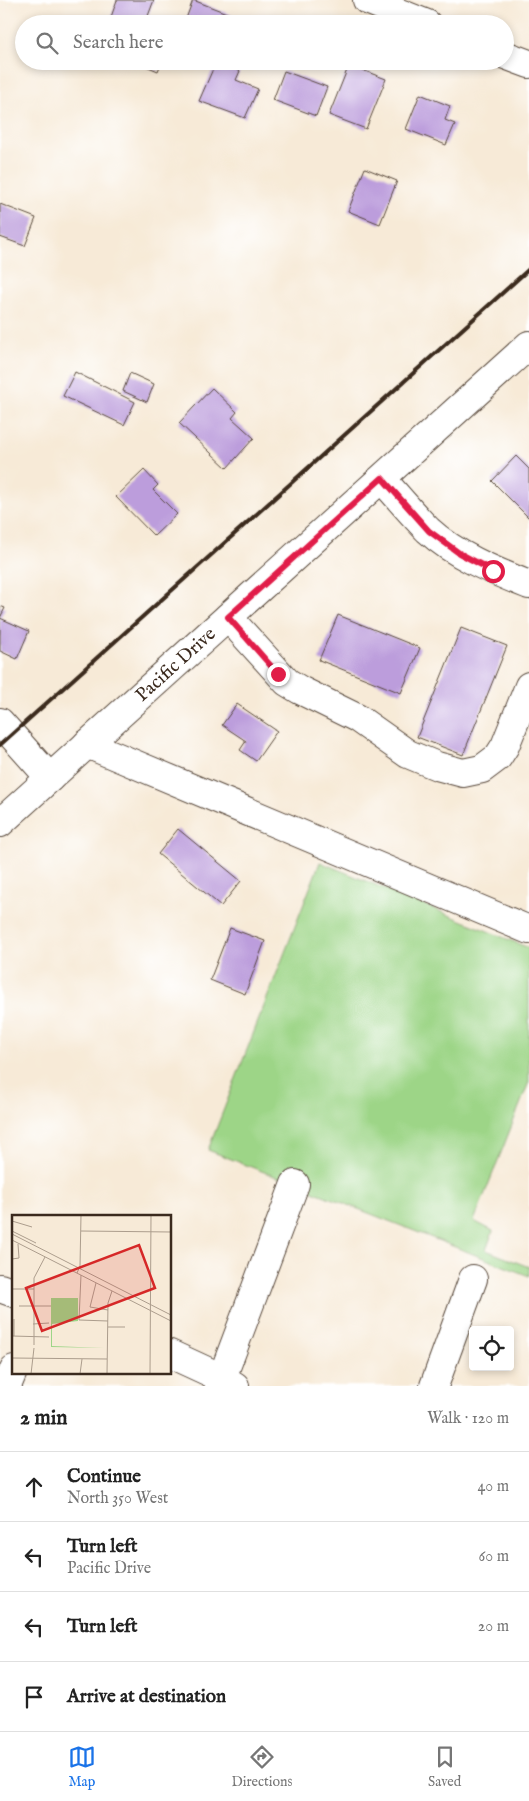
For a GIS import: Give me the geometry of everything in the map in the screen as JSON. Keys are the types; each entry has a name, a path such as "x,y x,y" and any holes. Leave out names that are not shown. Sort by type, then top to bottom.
{"street":[{"path":"368,0 405,15"},
{"path":"514,58 529,64"},
{"name":"Pacific Drive","path":"0,823 529,345"},
{"path":"382,478 429,531 459,553 493,571 529,585"},
{"path":"228,617 287,682 357,718 408,754 437,766 462,773 482,769 498,757 505,746 529,686"},
{"path":"0,722 50,778"},
{"path":"87,744 529,930"},
{"path":"171,1355 225,1383 295,1184"},
{"path":"434,1386 474,1279"},
{"path":"0,1288 12,1292"},
{"path":"7,1386 12,1374"}],"green space":[{"path":"320,862 529,948 529,1082 474,1221 493,1231 486,1250 529,1267 529,1276 208,1150"}],"building":[{"path":"117,0 154,0 148,15 112,15"},
{"path":"193,0 232,15 187,15"},
{"path":"213,70 240,71 236,80 258,89 245,118 199,101"},
{"path":"347,70 362,70 386,79 366,129 329,115"},
{"path":"284,71 327,87 316,116 273,100"},
{"path":"420,94 450,106 445,120 455,124 446,145 406,129"},
{"path":"365,168 397,181 380,224 348,211"},
{"path":"0,204 36,218 25,246 0,237"},
{"path":"75,372 135,402 124,425 63,396"},
{"path":"130,373 154,384 147,402 123,391"},
{"path":"212,388 237,412 232,418 254,438 227,468 179,423"},
{"path":"516,456 529,469 529,518 492,481"},
{"path":"144,470 158,485 153,490 177,514 154,536 116,497"},
{"path":"0,606 5,608 0,618"},
{"path":"338,615 420,648 401,693 319,660"},
{"path":"0,618 29,631 17,659 0,651"},
{"path":"461,628 507,646 463,755 417,737"},
{"path":"237,704 277,731 256,761 240,750 246,741 222,725"},
{"path":"178,829 241,881 221,906 158,854"},
{"path":"230,928 265,941 245,994 210,980"}],"railway":[{"path":"0,745 529,269"}],"route":[{"path":"278,674 228,617 382,478 429,531 459,553 493,571"}]}
